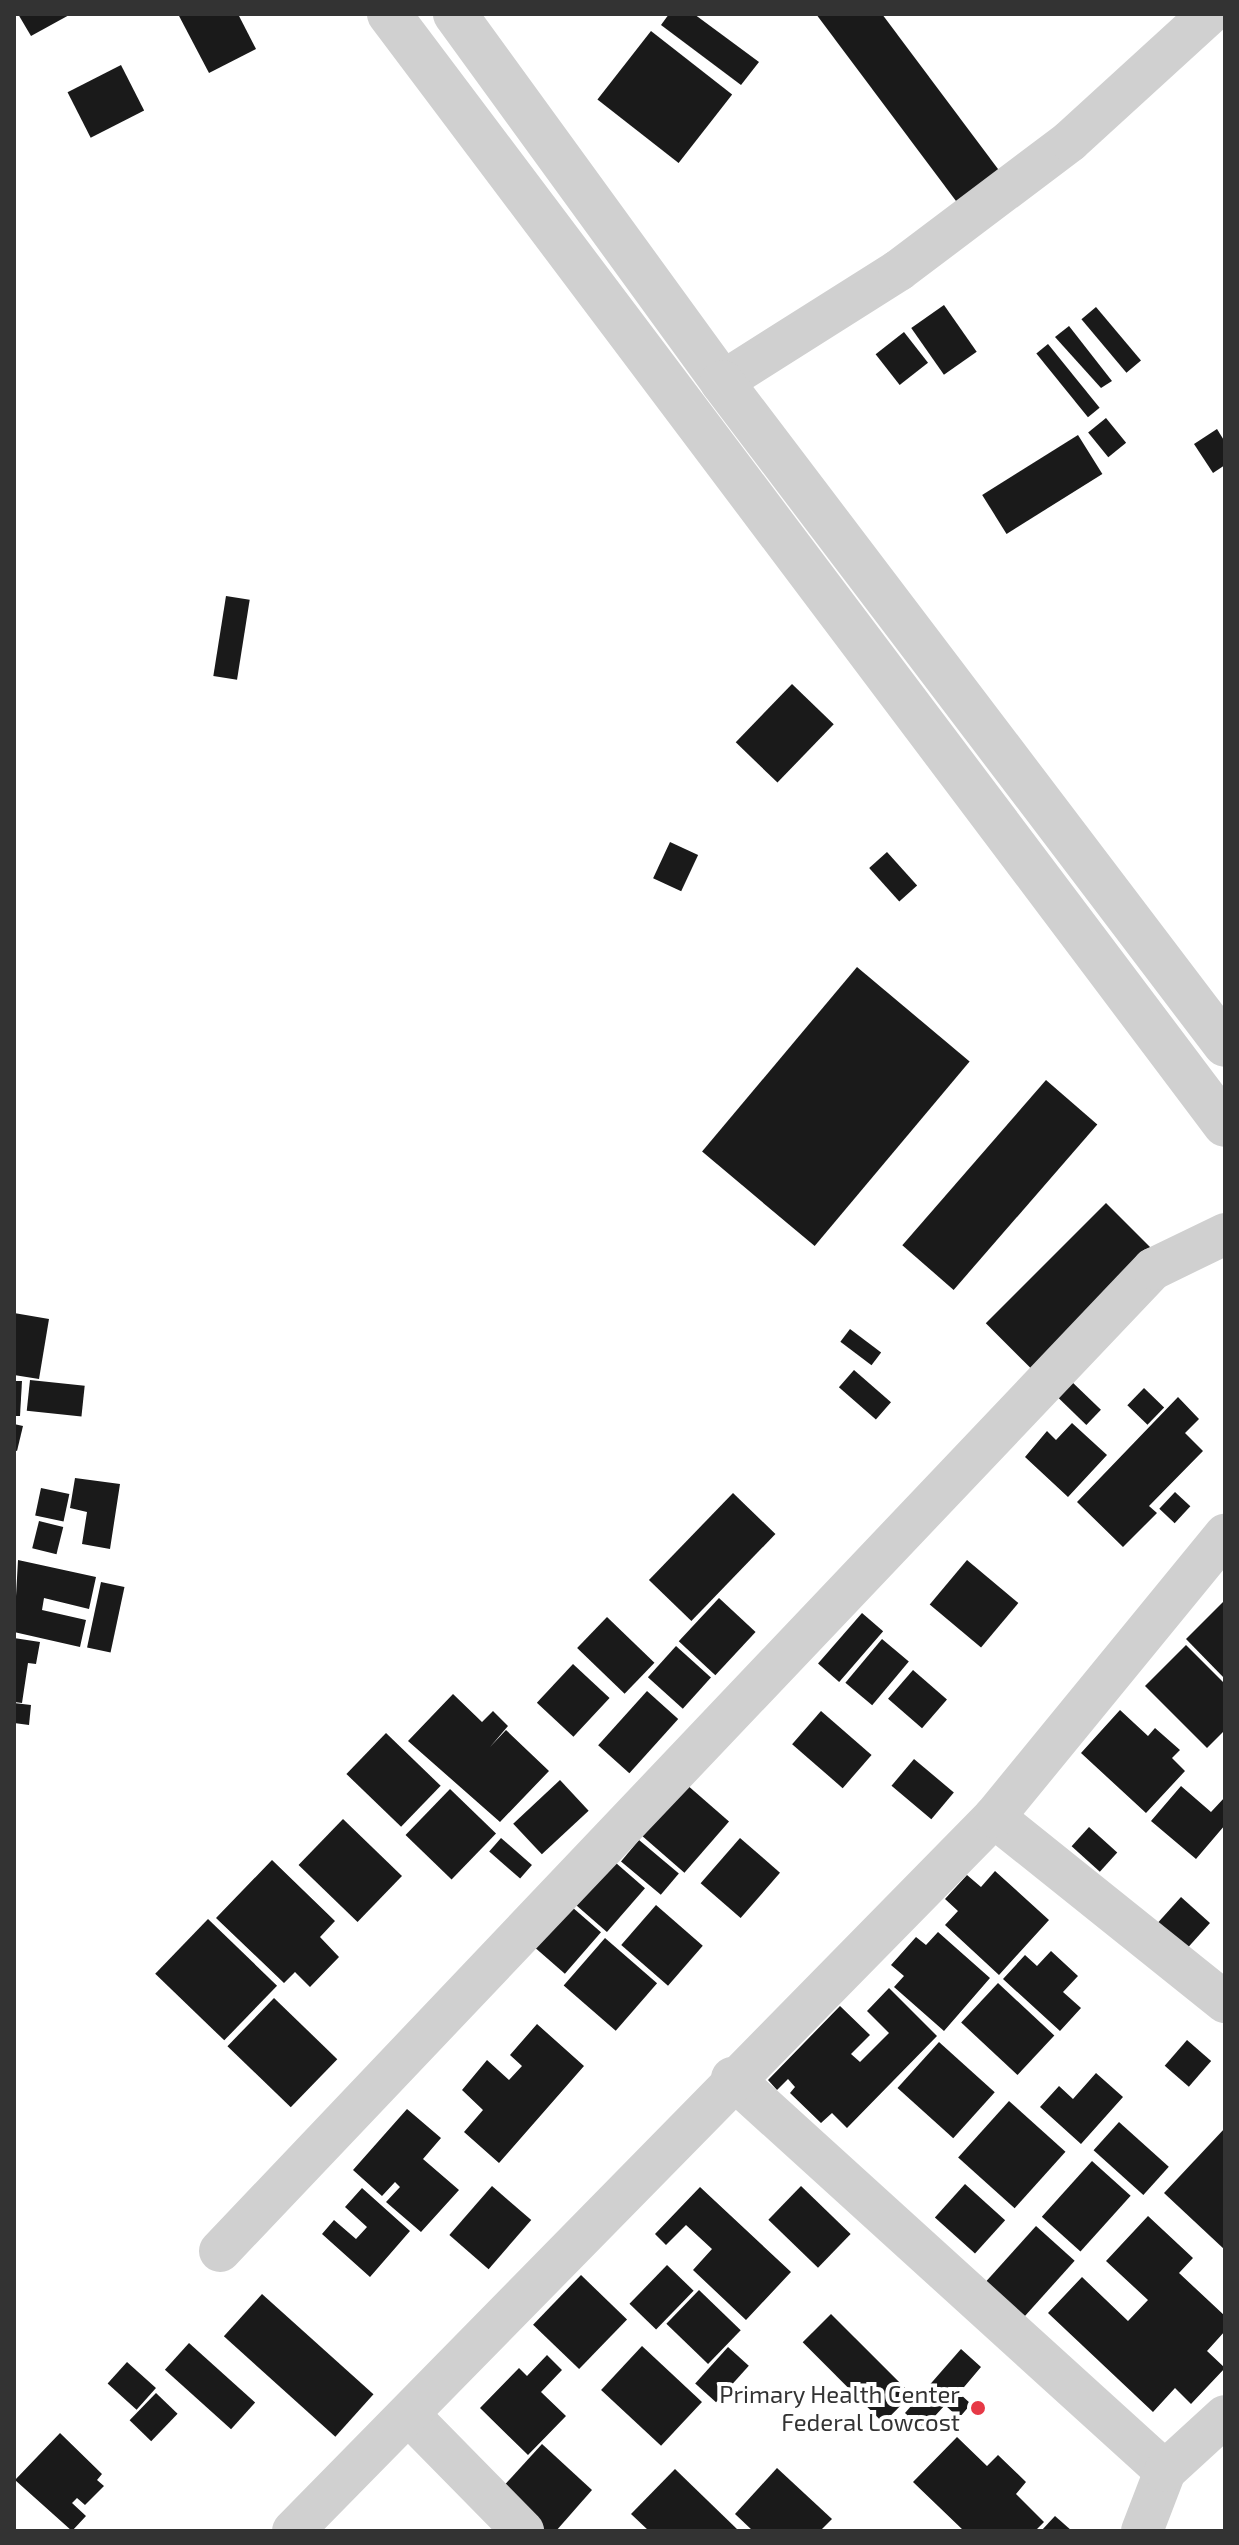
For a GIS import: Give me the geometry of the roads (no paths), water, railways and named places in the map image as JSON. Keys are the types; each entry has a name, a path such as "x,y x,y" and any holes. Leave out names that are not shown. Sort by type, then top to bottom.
{"street":[{"path":"389,14 1225,1125"},
{"path":"455,14 722,382 1225,1045"},
{"path":"722,382 899,270 1070,141 1209,14"},
{"path":"220,2251 1153,1269 1225,1234"},
{"path":"293,2531 409,2415 732,2078 994,1817 1225,1535"},
{"path":"994,1817 1225,2002"},
{"path":"732,2078 1165,2471"},
{"path":"409,2415 523,2531"},
{"path":"1142,2531 1165,2471 1225,2416"}],"place":[{"name":"Primary Health Center Federal Lowcost","path":"978,2408"}]}
